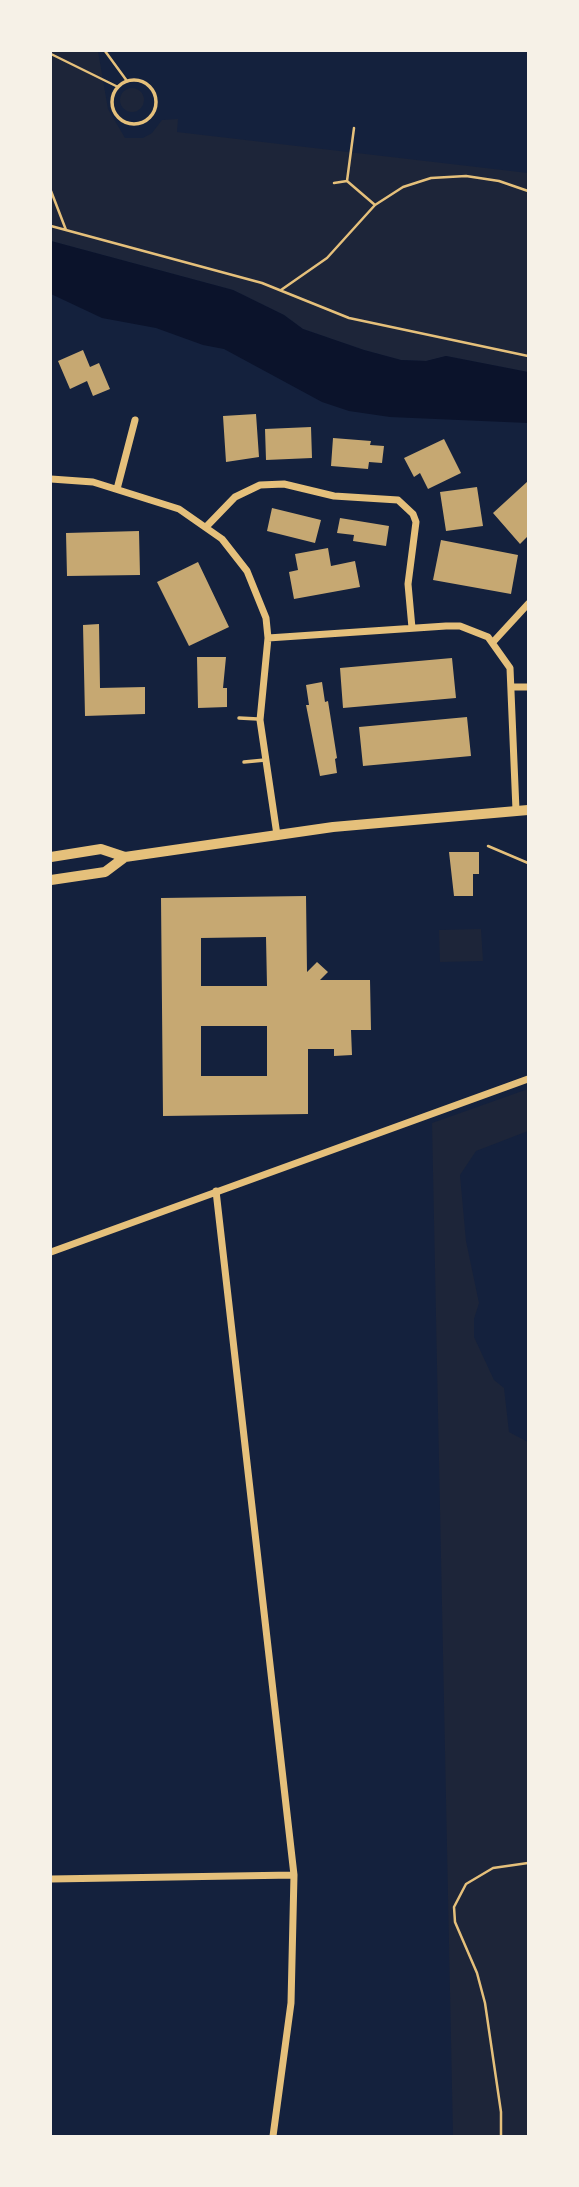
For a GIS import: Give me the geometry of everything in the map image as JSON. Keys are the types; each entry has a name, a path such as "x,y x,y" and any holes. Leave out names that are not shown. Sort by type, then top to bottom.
{"main road":[{"path":"51,857 101,849 125,857 401,819 528,810"},
{"path":"51,880 105,872 125,857"}],"street":[{"path":"117,489 135,420"},
{"path":"51,479 77,479 178,509 222,539 247,572 266,618 268,638 261,720 277,835"},
{"path":"206,527 235,497 260,485 284,484 334,496 398,500 413,513 416,522 408,584 412,628"},
{"path":"494,641 528,604"},
{"path":"268,638 460,626 494,641 510,668 513,687 516,810"},
{"path":"513,687 528,687"},
{"path":"51,1252 528,1079"},
{"path":"216,1191 293,1875 292,1990 273,2136"},
{"path":"51,1879 293,1875"}],"lane":[{"path":"139,80 153,92 154,111 144,121 129,123 117,115 112,101 118,87 127,81 139,80"},
{"path":"239,718 261,720"},
{"path":"244,762 265,760"}],"path":[{"path":"104,51 127,81"},
{"path":"51,54 118,87"},
{"path":"347,181 354,128"},
{"path":"281,290 327,258 375,205 403,187 445,177 484,178 528,191"},
{"path":"334,183 347,181 375,205"},
{"path":"51,191 66,230"},
{"path":"51,226 281,290 349,318 528,356"},
{"path":"488,846 528,863"},
{"path":"501,2136 501,2112 482,1989 455,1922 454,1907 466,1884 493,1868 528,1863"}],"shaded area":[{"path":"51,51 98,51 108,109 125,138 143,138 152,133 162,120 178,119 177,132 528,173 528,372 446,356 426,361 401,360 364,350 303,329 284,315 233,290 51,241"},
{"path":"132,88 143,95 144,100 137,111 132,112 121,105 120,100 127,89"},
{"path":"51,241 233,290 284,315 303,329 364,350 401,360 426,361 446,356 528,372 528,423 390,417 349,411 322,402 224,349 203,345 156,328 102,318 51,294"},
{"path":"481,929 483,961 440,962 439,930"},
{"path":"528,1089 528,1131 476,1151 460,1175 466,1241 479,1303 474,1319 474,1337 494,1380 504,1388 509,1432 528,1442 528,2136 453,2136 432,1123"}],"building":[{"path":"83,350 90,367 99,363 110,389 93,396 87,381 70,389 58,361"},
{"path":"256,414 259,457 226,462 223,416"},
{"path":"311,427 312,458 266,460 265,429"},
{"path":"333,438 371,441 370,445 384,446 382,463 369,462 368,469 331,466"},
{"path":"444,439 461,473 428,489 420,473 414,477 404,458"},
{"path":"528,481 528,536 520,544 493,513"},
{"path":"477,487 483,526 446,531 440,492"},
{"path":"272,508 321,520 315,543 267,531"},
{"path":"340,518 389,526 386,546 353,541 354,535 337,533"},
{"path":"139,531 140,575 67,576 66,533"},
{"path":"441,540 518,555 511,594 433,580"},
{"path":"328,548 331,566 355,561 360,587 294,599 289,572 298,570 295,554"},
{"path":"198,562 229,627 189,646 157,582"},
{"path":"99,624 100,688 145,687 145,714 85,716 83,625"},
{"path":"197,657 226,657 223,688 227,688 227,707 198,708"},
{"path":"452,658 456,698 343,708 340,668"},
{"path":"322,682 325,702 328,701 337,773 320,776 306,705 309,705 306,685"},
{"path":"467,717 471,756 363,766 359,727"},
{"path":"449,852 479,852 479,874 473,874 473,896 454,896"},
{"path":"306,896 307,972 317,962 328,972 320,980 370,980 371,1030 351,1030 352,1055 334,1056 334,1049 308,1049 308,1114 163,1116 161,898","holes":["266,937 267,986 201,986 201,938","201,1026 267,1026 267,1076 201,1076"]}]}
